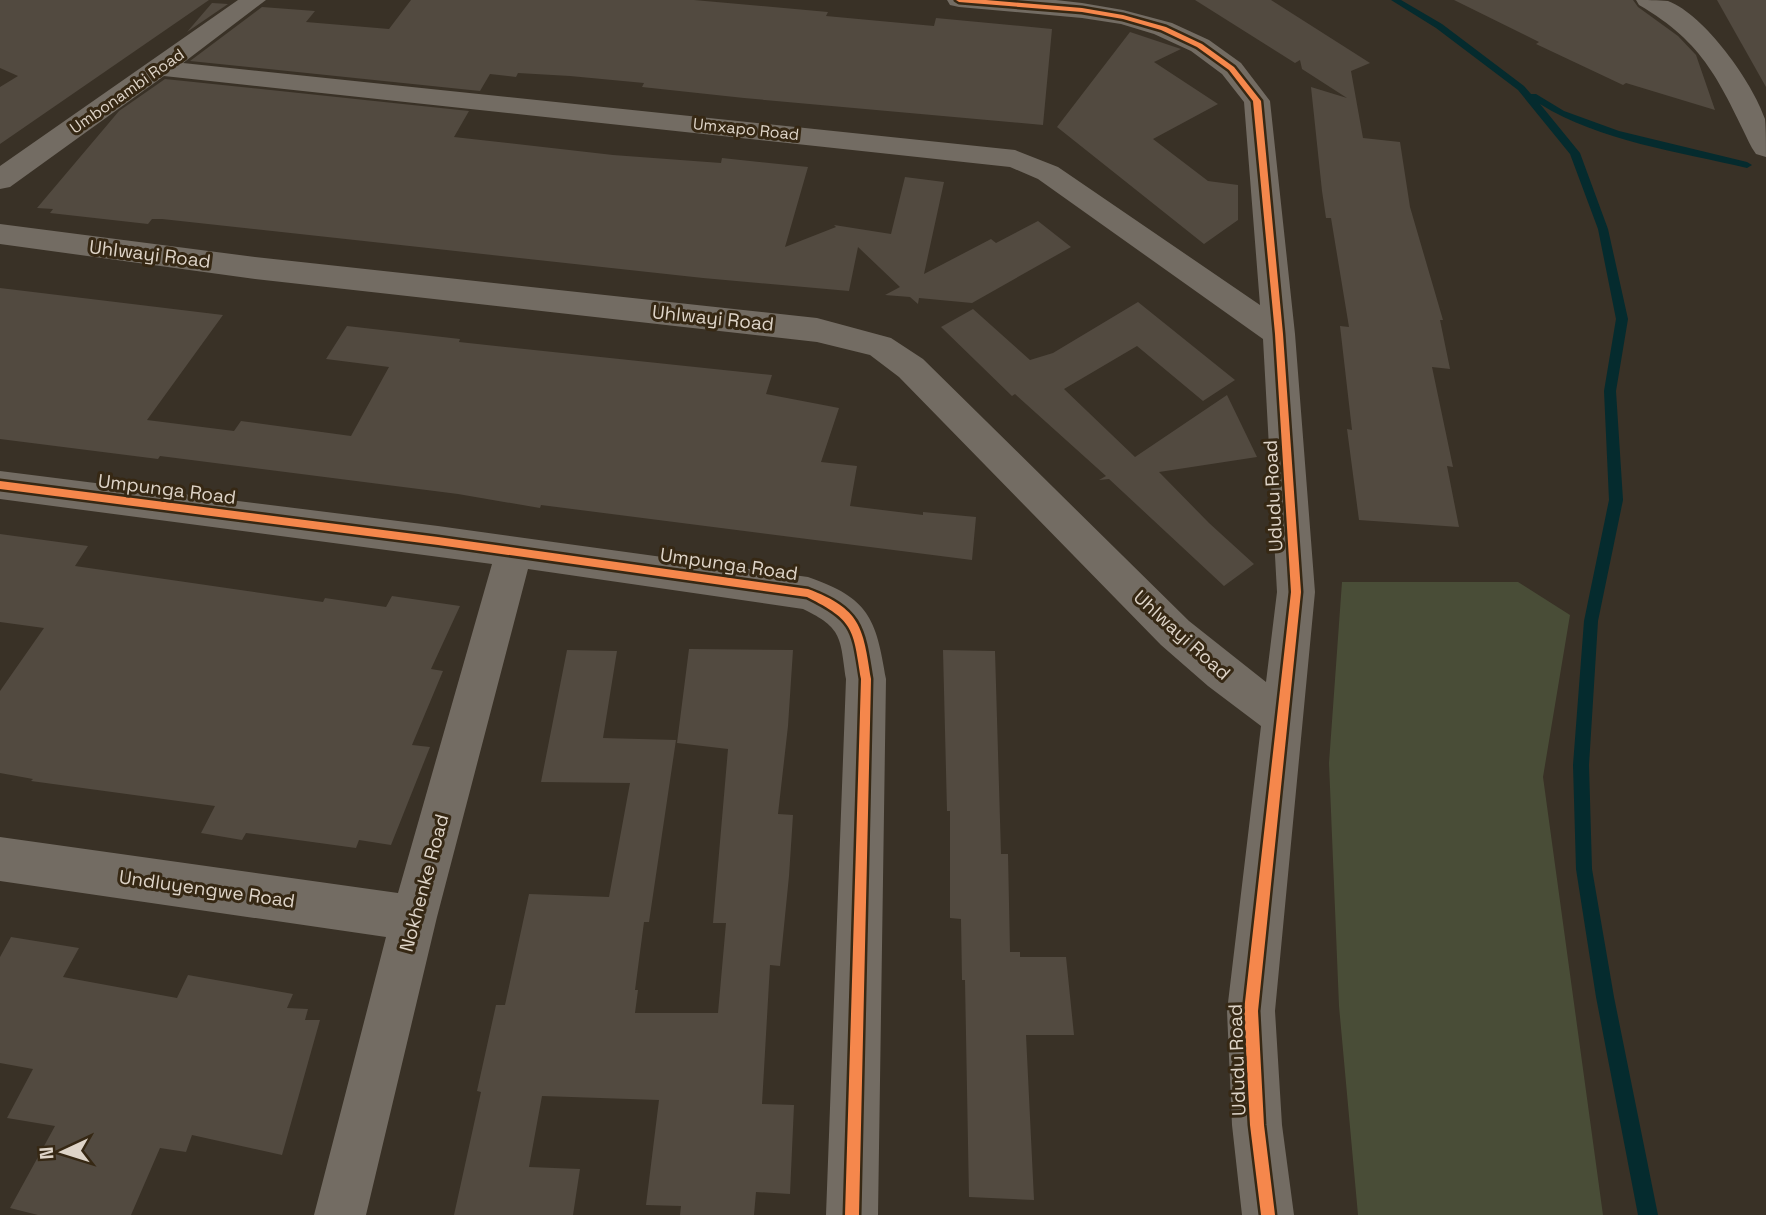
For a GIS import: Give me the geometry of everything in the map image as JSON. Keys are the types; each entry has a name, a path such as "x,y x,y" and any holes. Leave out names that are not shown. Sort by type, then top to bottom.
{"street":[{"name":"Umbonambi Road","path":"0,180 254,0"},
{"name":"Ududu Road","path":"959,0 1110,13 1156,25 1187,40 1239,76 1257,101 1279,334 1296,592 1251,1012 1257,1125 1268,1215"},
{"path":"1648,0 1683,18 1713,51 1766,148"},
{"name":"Umxapo Road","path":"160,68 1015,159 1048,173 1279,334"},
{"name":"Uhlwayi Road","path":"0,234 255,268 817,330 880,346 911,368 1175,633 1222,673 1282,717"},
{"name":"Umpunga Road","path":"0,485 808,593 842,608 853,621 859,636 866,679 852,1215"},
{"name":"Nokhenke Road","path":"340,1215 414,917 514,553"},
{"name":"Undluyengwe Road","path":"0,859 360,912 414,917"}],"green space":[{"path":"1342,582 1518,582 1570,615 1543,777 1603,1215 1358,1215 1339,1006 1329,763"}],"building":[{"path":"0,0 209,0 0,144 0,87 18,76 0,68"},
{"path":"411,0 694,0 828,12 826,16 934,26 936,18 1052,29 1043,125 744,98 642,87 644,83 570,76 518,73 516,77 490,74 480,91 190,61 262,7 315,11 306,22 389,29"},
{"path":"1195,0 1271,0 1370,63 1351,71 1363,138 1400,142 1410,207 1443,320 1440,320 1450,369 1432,367 1453,467 1447,466 1459,527 1359,520 1347,429 1352,430 1340,326 1349,327 1331,218 1326,218 1311,87 1347,98 1302,69 1300,60 1295,63"},
{"path":"1454,0 1633,0 1638,7 1678,36 1696,55 1715,110 1626,83 1623,85 1536,44 1539,42"},
{"path":"1717,0 1766,0 1766,87"},
{"path":"212,3 228,4 187,32"},
{"path":"1130,32 1181,49 1154,62 1218,104 1153,139 1208,181 1238,185 1238,220 1204,244 1057,127"},
{"path":"165,79 469,111 454,137 613,155 721,163 722,158 808,167 785,247 836,227 834,225 891,234 905,177 944,182 924,274 991,239 996,243 1038,221 1071,247 972,303 919,298 918,304 910,297 885,295 900,287 858,247 849,291 703,278 162,219 152,219 148,224 50,213 53,209 37,208 119,111"},
{"path":"0,288 223,315 147,420 234,431 241,421 351,436 389,367 326,359 347,326 460,339 459,342 772,375 766,394 839,408 821,462 857,466 850,506 923,515 923,512 976,517 972,560 541,505 540,508 458,494 160,456 158,459 0,439"},
{"path":"1138,302 1235,380 1203,401 1137,346 1064,389 1135,457 1227,395 1257,457 1159,472 1254,564 1224,586 1109,479 1099,480 1106,476 1015,394 1012,396 941,327 973,309 1030,360 1053,353"},
{"path":"0,534 88,546 75,566 323,602 325,598 386,607 392,596 460,606 431,669 443,671 412,745 430,747 391,845 359,840 356,848 246,833 242,840 201,833 215,806 31,781 33,779 0,773 0,691 44,628 0,622"},
{"path":"689,649 793,650 778,814 793,815 789,876 780,966 770,965 762,1104 794,1105 790,1194 756,1192 754,1215 680,1215 681,1206 646,1205 659,1100 542,1096 529,1167 580,1169 573,1215 454,1215 481,1092 477,1091 496,1005 505,1005 529,894 609,897 630,783 541,782 567,650 617,651 603,738 676,740 649,922 644,922 635,990 638,990 635,1013 718,1013 726,923 713,923 728,749 677,743"},
{"path":"943,650 995,651 1001,854 1008,854 1010,952 1020,952 1020,957 1066,957 1074,1035 1026,1035 1034,1200 969,1197 965,980 962,980 961,919 950,918 950,811 947,811"},
{"path":"11,937 79,948 63,977 177,998 188,975 293,994 287,1008 308,1009 305,1020 320,1020 282,1155 192,1135 186,1152 160,1148 131,1215 38,1215 10,1208 55,1126 7,1118 33,1069 0,1063 0,957"}],"waterway":[{"path":"1395,0 1439,26 1521,88 1575,153 1603,229 1622,319 1610,391 1616,500 1591,621 1581,765 1584,869 1605,997 1648,1215"},
{"path":"1533,96 1561,113 1616,133 1747,165"}],"cycle path":[{"path":"959,0 1082,10 1163,28 1200,45 1231,69 1257,101 1279,334 1296,592 1251,1011 1257,1125 1268,1215"},
{"path":"0,485 438,541 808,593 847,616 858,634 866,679 852,1215"}]}
